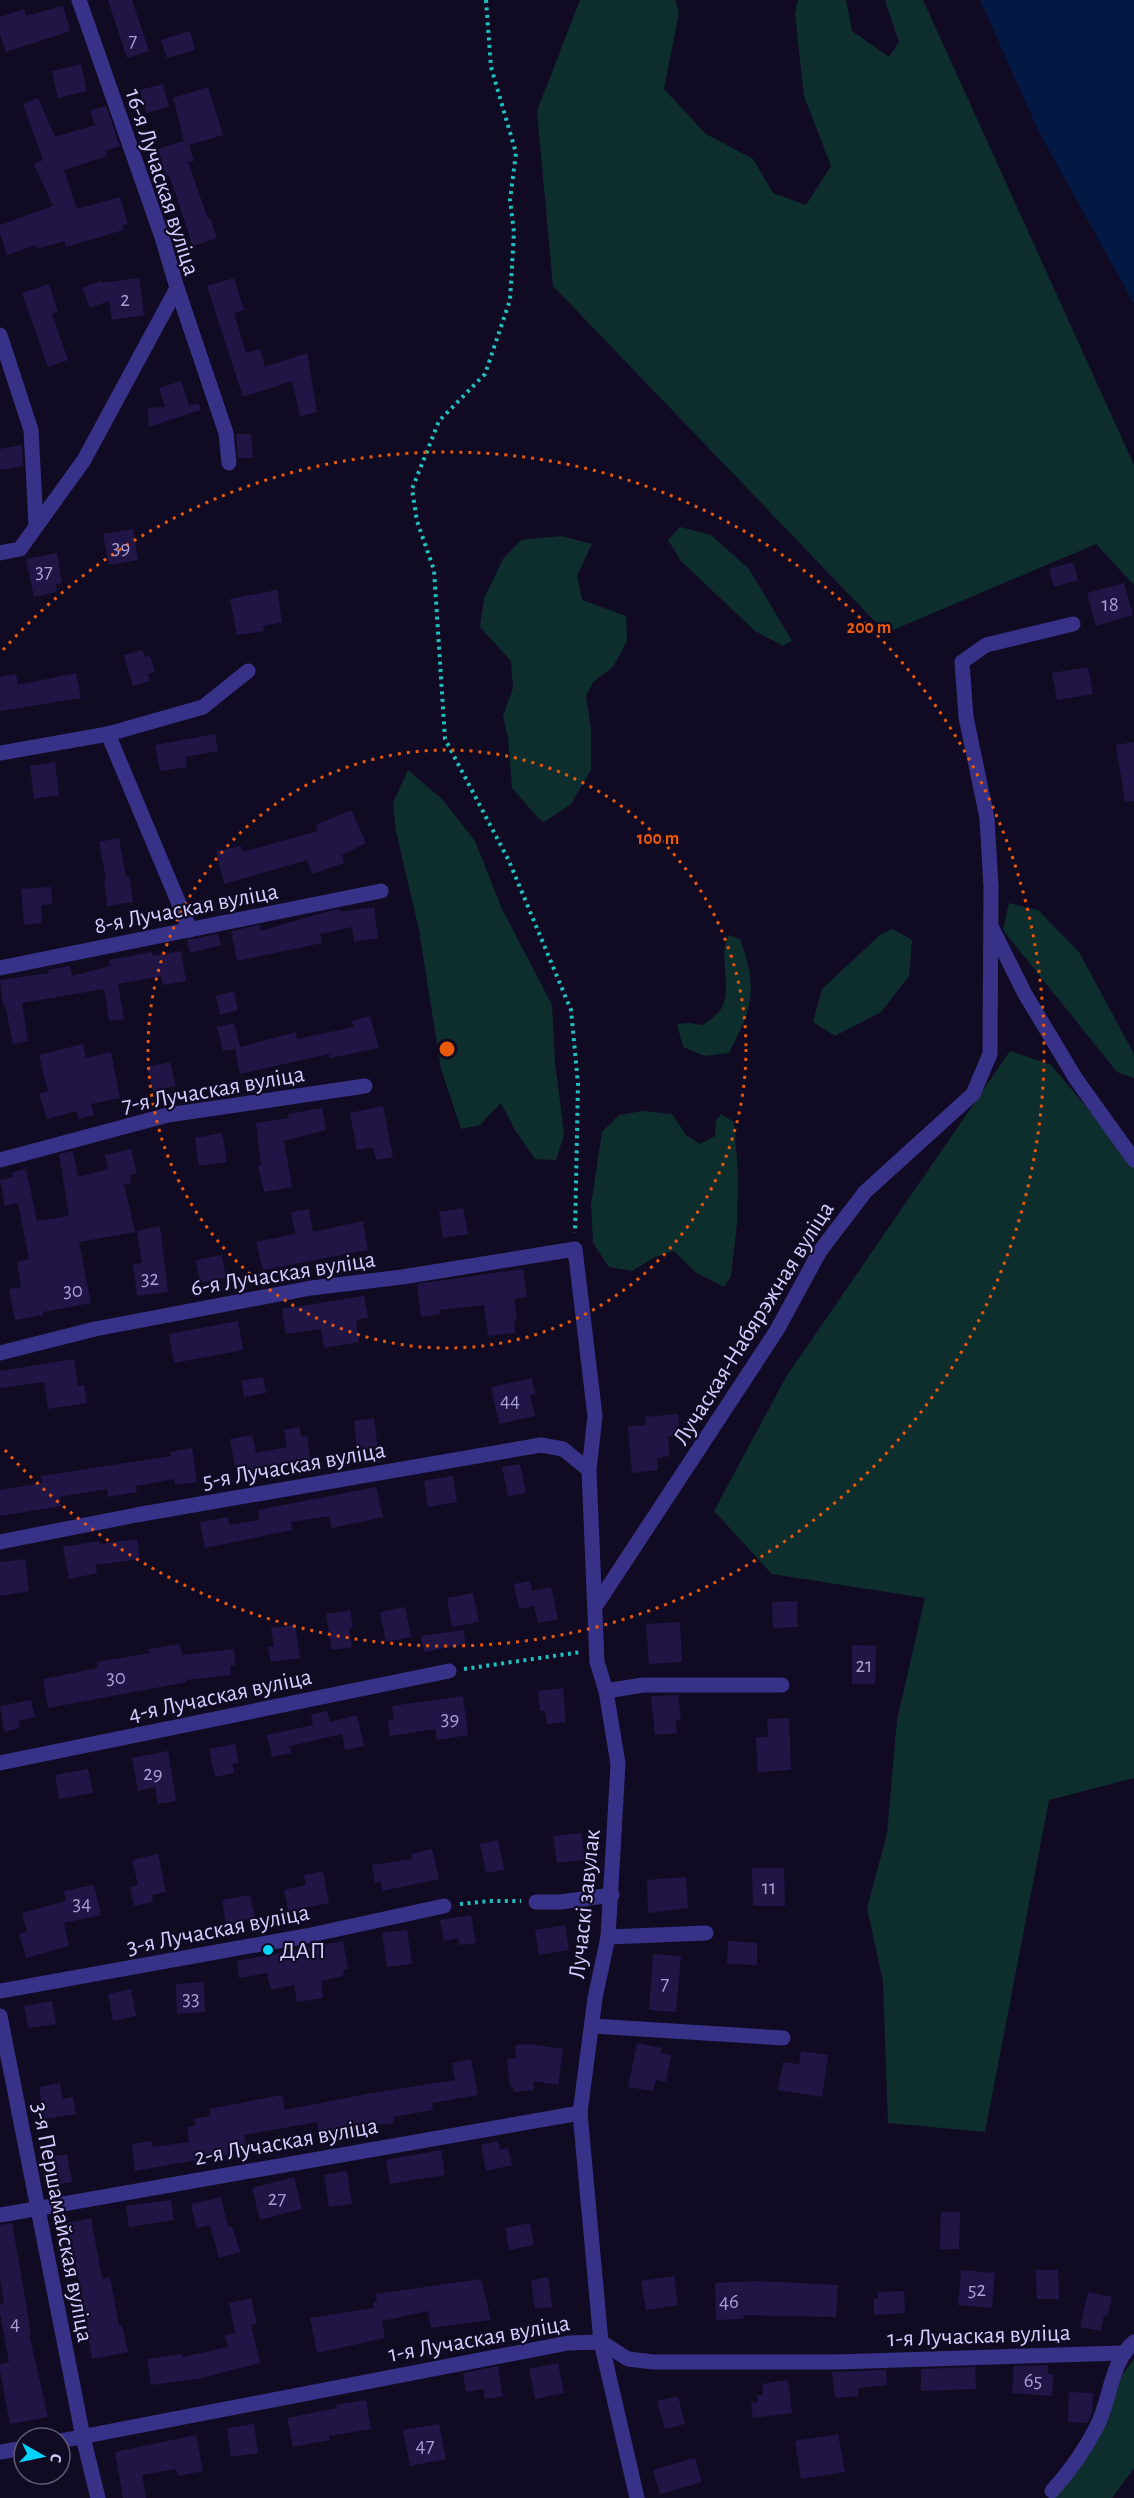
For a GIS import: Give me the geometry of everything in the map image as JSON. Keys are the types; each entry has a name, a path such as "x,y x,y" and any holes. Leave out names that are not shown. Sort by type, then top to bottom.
{"street":[{"name":"16-я Лучаская вуліца","path":"0,553 20,549 84,460 177,288 162,237 79,0"},
{"path":"177,288 226,433 229,463"},
{"path":"0,336 4,359 32,430 36,524"},
{"name":"Лучаская-Набярэжная вуліца","path":"595,1607 777,1330 826,1242 865,1192 973,1094 990,1054 991,926 987,818 966,717 962,662 986,645 1073,624"},
{"path":"0,753 108,734 203,707 248,671"},
{"path":"108,734 190,930"},
{"name":"8-я Лучаская вуліца","path":"0,968 381,891"},
{"path":"991,926 1025,994 1076,1079 1134,1160"},
{"name":"7-я Лучаская вуліца","path":"0,1161 168,1115 365,1086"},
{"name":"6-я Лучаская вуліца","path":"0,1353 95,1329 311,1288 575,1249"},
{"name":"Лучаскі завулак","path":"575,1249 595,1416 589,1470 597,1662 606,1691 618,1764 608,1937 596,1998 580,2113 600,2342 637,2498"},
{"name":"5-я Лучаская вуліца","path":"0,1542 136,1515 541,1445 563,1449 589,1470"},
{"name":"4-я Лучаская вуліца","path":"0,1763 449,1671"},
{"path":"606,1691 643,1685 782,1685"},
{"path":"536,1902 561,1902 612,1895"},
{"name":"3-я Лучаская вуліца","path":"0,1991 306,1936 444,1906"},
{"path":"608,1937 706,1933"},
{"name":"3-я Першамайская вуліца","path":"0,2016 83,2437 98,2498"},
{"path":"593,2026 783,2038"},
{"name":"2-я Лучаская вуліца","path":"0,2215 580,2113"},
{"name":"1-я Лучаская вуліца","path":"72,2439 568,2343 600,2342 628,2359 653,2362 835,2362 1122,2353"},
{"path":"1052,2491 1070,2471 1098,2424 1122,2353 1134,2342"}],"path":[{"path":"486,0 491,68 516,153 510,200 514,232 510,300 485,374 439,421 412,489 417,521 434,570 445,739 509,861 571,1010 578,1084 575,1249"},
{"path":"449,1671 597,1649"},
{"path":"476,1902 536,1902"}],"green space":[{"path":"580,0 675,0 679,12 664,89 706,134 753,159 773,193 806,205 831,166 804,96 795,13 798,0 846,0 852,31 889,57 899,42 885,0 923,0 1134,465 1134,585 1096,544 886,633 553,286 537,111"},
{"path":"680,527 711,535 749,569 792,641 783,646 755,631 681,561 668,540"},
{"path":"561,536 592,544 577,576 582,600 626,616 627,641 613,667 593,682 586,696 591,729 591,770 571,804 544,822 512,788 508,737 503,716 513,688 511,661 480,627 484,599 503,559 521,540"},
{"path":"408,770 443,800 475,841 502,909 552,1005 555,1062 564,1135 556,1160 535,1159 515,1130 501,1103 480,1125 461,1129 441,1069 419,930 396,831 393,803"},
{"path":"1009,903 1038,910 1079,952 1134,1054 1134,1078 1117,1072 1003,930"},
{"path":"893,929 912,940 909,976 881,1012 835,1036 813,1022 822,989 881,934"},
{"path":"729,935 740,939 746,956 751,985 748,1010 729,1053 705,1056 683,1047 677,1024 703,1025 718,1013 725,995 724,953"},
{"path":"1010,1051 1051,1065 1134,1163 1134,1778 1049,1800 985,2132 888,2123 883,1981 867,1908 887,1834 897,1720 925,1598 772,1574 714,1511 786,1377"},
{"path":"643,1111 672,1114 686,1135 700,1144 715,1136 716,1121 721,1114 734,1122 738,1173 737,1224 731,1276 724,1287 695,1272 674,1251 655,1257 632,1271 609,1267 593,1243 591,1205 602,1132 619,1115"},
{"path":"1134,2359 1134,2468 1112,2498 1055,2498 1099,2437 1119,2379"}],"water":[{"path":"980,0 1134,0 1134,304 1038,130"}],"building":[{"path":"108,0 132,0 149,51 127,58"},
{"path":"63,6 70,31 6,52 0,34 0,17 24,9 26,16"},
{"path":"190,31 195,50 167,58 161,40"},
{"path":"81,64 87,91 58,98 52,71"},
{"path":"163,84 169,107 146,113 140,90"},
{"path":"208,87 223,135 189,145 194,161 188,162 217,238 193,246 158,149 184,141 173,98"},
{"path":"38,98 55,137 95,125 90,110 106,106 120,146 105,151 107,156 64,170 77,209 120,197 128,224 122,225 123,230 66,247 64,241 37,249 36,245 7,255 0,233 0,225 53,206 34,164 43,160 23,104"},
{"path":"139,278 144,315 112,320 109,301 90,308 82,288 101,281 102,283"},
{"path":"234,278 244,310 234,313 246,353 260,349 265,367 307,353 317,412 300,416 292,381 243,397 207,286"},
{"path":"49,284 58,312 52,314 68,360 48,367 22,293"},
{"path":"181,381 189,405 199,404 200,410 149,427 148,408 165,407 159,388"},
{"path":"236,434 251,434 253,458 238,458"},
{"path":"22,445 23,466 0,470 0,449"},
{"path":"133,529 138,560 109,565 103,534"},
{"path":"57,553 62,583 56,584 57,592 34,597 26,559"},
{"path":"1073,562 1078,580 1054,587 1049,569"},
{"path":"1124,583 1133,615 1096,626 1087,593"},
{"path":"277,590 282,622 263,626 264,631 237,635 230,599"},
{"path":"142,650 145,657 150,656 155,672 148,674 150,681 133,686 124,655"},
{"path":"1088,667 1093,694 1057,700 1052,673"},
{"path":"76,673 81,698 0,711 0,677 16,674 18,685"},
{"path":"215,734 218,751 185,757 187,767 160,771 155,745"},
{"path":"1134,742 1134,801 1125,802 1116,745"},
{"path":"55,762 59,795 34,799 30,766"},
{"path":"351,810 366,843 342,855 344,863 312,874 307,860 224,884 216,851 241,846 242,852 318,831 316,825"},
{"path":"119,838 133,902 107,906 104,880 106,879 99,842"},
{"path":"51,887 52,904 41,905 42,923 24,925 21,889"},
{"path":"374,907 378,938 354,942 352,927 320,934 322,943 237,961 231,931 260,925 261,931 329,911 340,909 341,912"},
{"path":"218,934 221,945 190,953 187,940"},
{"path":"181,951 186,981 163,985 161,976 118,984 124,1019 109,1021 104,989 22,1003 28,1041 13,1044 5,1005 3,1006 0,980 49,973 48,970 70,966 72,976 110,966 109,960 152,952 153,956"},
{"path":"234,991 238,1010 220,1015 216,996"},
{"path":"370,1016 379,1048 330,1058 329,1054 240,1074 235,1049 223,1051 217,1027 234,1023 240,1047 296,1032 297,1039 354,1027 352,1021"},
{"path":"83,1044 86,1058 111,1052 120,1098 91,1104 94,1115 79,1119 76,1111 47,1119 39,1094 48,1091 39,1055"},
{"path":"170,1062 176,1086 153,1091 147,1067"},
{"path":"383,1106 393,1157 376,1160 373,1147 357,1150 350,1113"},
{"path":"322,1108 326,1130 284,1141 292,1187 264,1192 258,1166 261,1165 256,1123 289,1118 288,1114"},
{"path":"222,1133 227,1162 199,1166 195,1138"},
{"path":"131,1149 137,1173 130,1175 131,1183 124,1184 135,1232 79,1242 91,1303 15,1320 9,1289 21,1287 17,1262 29,1259 18,1203 5,1206 0,1180 13,1177 12,1172 26,1169 37,1221 69,1216 59,1154 73,1151 78,1177 108,1169 105,1155"},
{"path":"463,1208 468,1234 443,1238 439,1212"},
{"path":"309,1209 313,1232 363,1221 368,1250 263,1270 256,1242 295,1234 291,1212"},
{"path":"160,1226 168,1292 137,1296 133,1264 142,1263 137,1231"},
{"path":"222,1255 226,1278 200,1283 196,1260"},
{"path":"523,1269 527,1297 514,1299 517,1320 514,1320 515,1333 488,1336 484,1305 439,1310 440,1314 421,1317 417,1284"},
{"path":"364,1296 368,1318 356,1320 359,1342 324,1348 321,1329 286,1334 282,1309"},
{"path":"238,1321 243,1350 174,1363 169,1334"},
{"path":"74,1359 78,1386 84,1385 87,1403 48,1409 44,1382 0,1388 0,1371"},
{"path":"263,1377 266,1393 244,1397 241,1381"},
{"path":"532,1378 535,1394 530,1395 535,1416 499,1424 491,1387"},
{"path":"678,1414 680,1435 668,1436 670,1456 657,1458 658,1470 632,1473 628,1426 646,1425 645,1417"},
{"path":"374,1418 378,1449 357,1451 354,1421"},
{"path":"300,1427 301,1437 307,1436 311,1462 290,1465 290,1463 236,1473 230,1439 252,1435 256,1453 287,1447 284,1430"},
{"path":"192,1448 197,1482 175,1485 174,1479 136,1486 137,1492 108,1497 107,1489 59,1497 61,1506 0,1516 0,1490 42,1483 41,1476 171,1456 170,1452"},
{"path":"520,1464 526,1493 508,1496 502,1467"},
{"path":"453,1476 457,1502 428,1507 424,1481"},
{"path":"376,1487 383,1517 332,1528 329,1516 291,1522 292,1530 205,1548 200,1522 228,1517 229,1525 259,1520 258,1510"},
{"path":"137,1539 140,1559 96,1565 97,1573 69,1579 63,1547 99,1541 100,1544"},
{"path":"25,1559 29,1591 0,1596 0,1562"},
{"path":"530,1581 532,1591 551,1587 558,1619 538,1623 534,1606 519,1609 514,1584"},
{"path":"473,1593 479,1622 452,1627 447,1598"},
{"path":"797,1601 798,1627 773,1628 772,1602"},
{"path":"405,1607 411,1637 386,1642 380,1612"},
{"path":"350,1610 353,1627 349,1628 352,1647 332,1650 326,1614"},
{"path":"680,1622 682,1662 649,1664 646,1624"},
{"path":"295,1625 300,1658 271,1662 268,1647 274,1646 271,1628"},
{"path":"463,1630 466,1644 424,1652 421,1636"},
{"path":"180,1644 182,1655 234,1649 235,1665 230,1666 231,1675 186,1680 187,1682 48,1708 43,1679 98,1668 97,1662 150,1653 149,1649"},
{"path":"852,1645 876,1646 875,1684 852,1684"},
{"path":"563,1688 566,1722 547,1724 545,1711 540,1711 538,1691"},
{"path":"678,1695 681,1720 676,1720 677,1733 655,1735 651,1696"},
{"path":"463,1696 468,1735 437,1740 435,1729 390,1736 388,1720 394,1719 392,1706"},
{"path":"31,1700 35,1717 18,1721 20,1728 4,1732 0,1706"},
{"path":"327,1711 330,1722 357,1715 364,1746 345,1750 342,1734 290,1746 291,1753 272,1757 267,1735 313,1725 311,1715"},
{"path":"789,1718 791,1770 758,1772 756,1737 768,1737 767,1719"},
{"path":"235,1744 239,1763 232,1764 234,1773 215,1777 209,1749"},
{"path":"168,1751 176,1801 158,1804 155,1787 138,1791 132,1758"},
{"path":"88,1769 93,1793 59,1799 55,1775"},
{"path":"581,1833 585,1860 557,1863 553,1836"},
{"path":"498,1840 504,1870 486,1873 480,1844"},
{"path":"432,1849 439,1879 382,1891 381,1882 375,1883 372,1865 412,1859 411,1854"},
{"path":"158,1854 166,1892 152,1895 153,1902 134,1906 130,1887 138,1885 132,1860"},
{"path":"752,1868 784,1868 785,1906 753,1906"},
{"path":"323,1871 329,1903 288,1911 284,1890 306,1885 304,1875"},
{"path":"686,1877 688,1908 648,1913 647,1880"},
{"path":"94,1885 101,1915 64,1923 69,1946 26,1958 19,1934 27,1932 22,1913 66,1901 64,1891"},
{"path":"250,1895 255,1918 226,1924 222,1900"},
{"path":"471,1915 476,1943 459,1945 458,1938 444,1941 440,1920"},
{"path":"565,1925 569,1950 539,1955 535,1930"},
{"path":"407,1930 412,1964 387,1967 382,1933"},
{"path":"343,1941 348,1969 344,1970 343,1976 321,1981 323,1998 297,2002 294,1985 271,1990 267,1973 239,1978 237,1961"},
{"path":"728,1941 757,1943 757,1965 727,1964"},
{"path":"653,1954 681,1956 676,2012 649,2010"},
{"path":"204,1982 205,2012 177,2014 176,1984"},
{"path":"131,1989 136,2016 113,2021 108,1994"},
{"path":"52,2001 56,2024 28,2028 24,2006"},
{"path":"637,2043 662,2048 661,2053 671,2055 666,2082 656,2080 653,2091 628,2087"},
{"path":"530,2044 563,2049 558,2085 533,2081 534,2090 513,2092 513,2087 510,2087 507,2059 516,2058 515,2045"},
{"path":"801,2051 828,2055 822,2097 778,2090 783,2062 799,2064"},
{"path":"471,2059 478,2095 432,2103 433,2110 393,2117 394,2123 377,2125 378,2133 361,2136 359,2126 319,2134 317,2122 244,2135 247,2151 135,2171 132,2144 152,2141 153,2147 189,2142 187,2127 195,2126 194,2119 210,2116 209,2109 282,2095 285,2110 455,2080 452,2063"},
{"path":"60,2083 63,2099 73,2097 76,2114 44,2119 39,2087"},
{"path":"498,2141 500,2150 508,2148 512,2165 486,2171 481,2145"},
{"path":"441,2150 445,2175 390,2184 386,2160"},
{"path":"67,2154 72,2182 55,2185 50,2157"},
{"path":"347,2171 352,2204 329,2207 324,2175"},
{"path":"294,2177 302,2209 260,2220 252,2188"},
{"path":"221,2197 228,2227 232,2226 240,2252 219,2258 210,2225 196,2228 191,2204"},
{"path":"171,2200 174,2220 129,2227 126,2206"},
{"path":"941,2212 960,2212 959,2249 940,2249"},
{"path":"91,2218 102,2279 110,2277 119,2326 122,2325 128,2352 92,2359 75,2259 68,2260 62,2224"},
{"path":"12,2223 31,2333 29,2334 48,2417 10,2424 0,2371 0,2364 9,2362 0,2313 0,2304 4,2304 0,2278 0,2225"},
{"path":"530,2223 534,2245 509,2250 505,2228"},
{"path":"961,2270 995,2273 992,2308 958,2305"},
{"path":"1036,2270 1058,2270 1059,2299 1037,2299"},
{"path":"674,2276 678,2305 646,2310 641,2281"},
{"path":"548,2277 552,2307 535,2309 531,2280"},
{"path":"481,2279 491,2320 431,2328 428,2311 382,2321 385,2338 317,2353 310,2318 374,2308 373,2302 377,2301 376,2294"},
{"path":"756,2281 838,2285 836,2317 743,2315 744,2319 716,2320 715,2283"},
{"path":"904,2291 905,2313 874,2315 874,2299 878,2299 878,2292"},
{"path":"1088,2292 1112,2297 1108,2316 1104,2315 1101,2331 1080,2327"},
{"path":"251,2298 257,2324 251,2325 260,2363 197,2379 151,2385 147,2359 182,2354 183,2357 228,2347 225,2335 235,2333 229,2303"},
{"path":"558,2363 564,2393 535,2399 529,2369"},
{"path":"1048,2365 1048,2374 1054,2375 1052,2396 1012,2393 1014,2366"},
{"path":"498,2366 503,2396 485,2399 483,2389 466,2392 463,2373"},
{"path":"975,2367 976,2389 921,2391 921,2369"},
{"path":"886,2370 887,2385 858,2388 858,2396 835,2398 832,2372"},
{"path":"788,2380 792,2413 753,2418 751,2403 758,2402 757,2395 763,2395 762,2384"},
{"path":"1069,2392 1093,2393 1092,2413 1087,2423 1068,2422"},
{"path":"678,2396 685,2424 665,2429 657,2401"},
{"path":"366,2400 371,2429 329,2436 329,2440 293,2447 287,2418"},
{"path":"254,2424 258,2453 231,2457 227,2428"},
{"path":"439,2424 446,2459 410,2466 403,2430"},
{"path":"838,2434 845,2472 801,2479 795,2441"},
{"path":"196,2435 203,2471 178,2476 176,2469 142,2475 146,2498 123,2498 115,2452"},
{"path":"695,2458 702,2482 660,2494 653,2470"}],"place":[{"name":"ДАП","path":"268,1950"}]}
